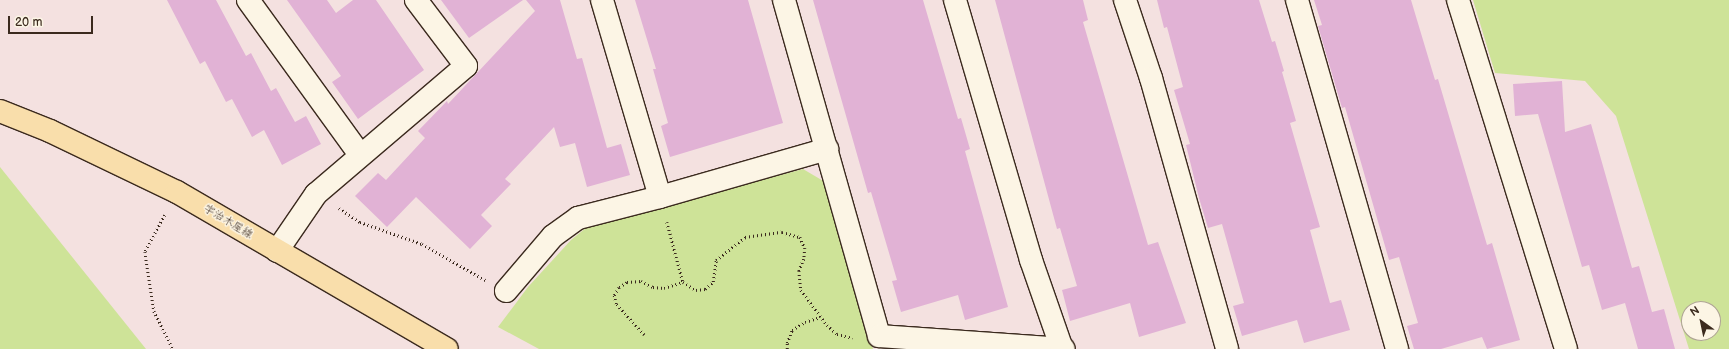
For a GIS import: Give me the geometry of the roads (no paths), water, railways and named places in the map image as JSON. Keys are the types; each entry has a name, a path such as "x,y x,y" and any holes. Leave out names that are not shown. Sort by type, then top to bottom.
{"main road":[{"name":"宇治木屋線","path":"0,111 50,131 177,192 446,349"}],"street":[{"path":"248,0 360,155"},
{"path":"277,251 316,194 466,66 416,0"},
{"path":"602,0 660,197"},
{"path":"784,0 879,336 1063,349 1031,260 955,0"},
{"path":"1125,0 1151,78 1227,349"},
{"path":"1297,0 1397,349"},
{"path":"1458,0 1566,349"},
{"path":"506,291 553,236 578,218 660,197 827,149"}]}
